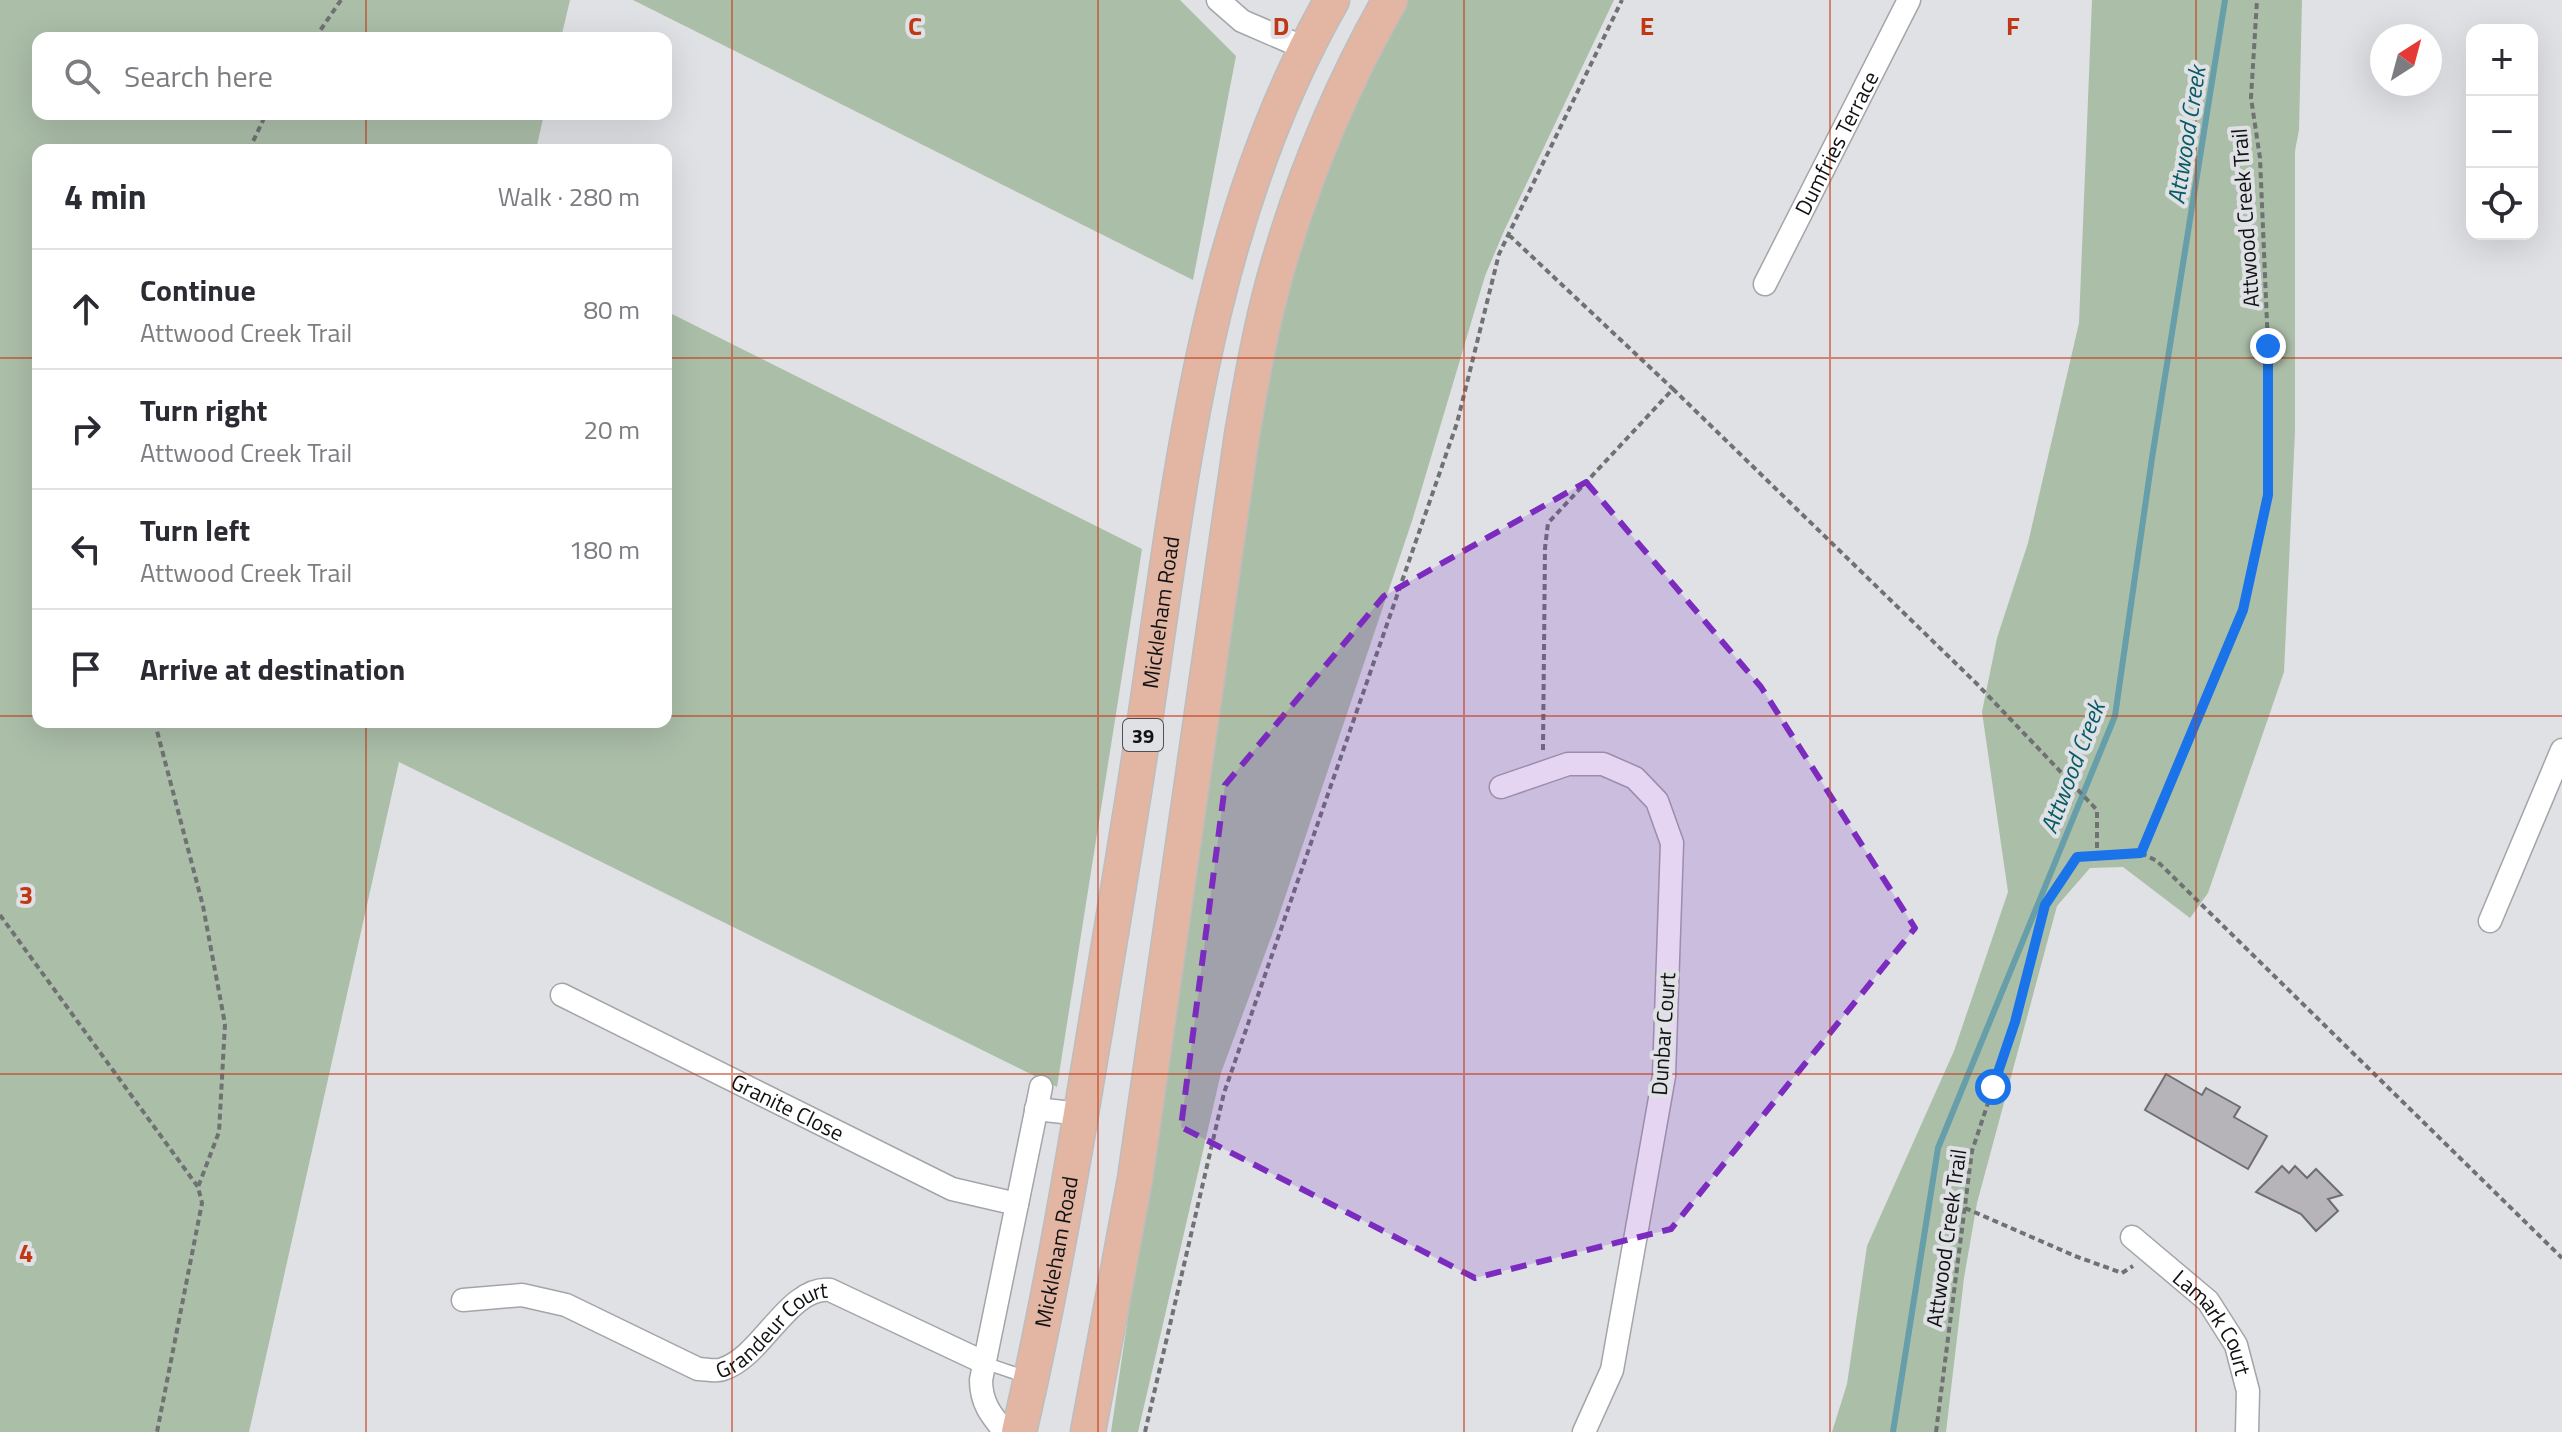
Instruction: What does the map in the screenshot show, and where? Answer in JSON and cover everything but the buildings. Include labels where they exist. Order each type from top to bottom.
[{"type":"main road","name":"Mickleham Road","points":[[1019,1432],[1081,1114],[1182,474],[1208,331],[1242,204],[1286,91],[1332,0]]},
{"type":"main road","name":"39","points":[[1088,1432],[1135,1179],[1242,435],[1262,328],[1288,234],[1325,130],[1351,72],[1390,0]]},
{"type":"street","points":[[1218,0],[1242,21],[1307,49]]},
{"type":"street","name":"Dumfries Terrace","points":[[1765,284],[1909,0]]},
{"type":"street","points":[[2490,921],[2562,750]]},
{"type":"street","name":"Dunbar Court","points":[[1501,787],[1568,764],[1603,764],[1635,778],[1657,801],[1672,843],[1664,1076],[1612,1370],[1584,1432]]},
{"type":"street","name":"Granite Close","points":[[562,995],[952,1189],[1017,1204]]},
{"type":"street","points":[[1005,1432],[982,1397],[981,1380],[1039,1098],[1081,1114]]},
{"type":"street","name":"Lamark Court","points":[[2132,1237],[2208,1301],[2236,1345],[2248,1391],[2247,1432]]},
{"type":"street","name":"Grandeur Court","points":[[463,1300],[522,1295],[566,1305],[698,1369],[721,1371],[738,1362],[801,1299],[819,1289],[830,1290],[985,1363]]},
{"type":"lane","points":[[985,1363],[1031,1378]]},
{"type":"path","points":[[319,32],[341,0]]},
{"type":"path","points":[[1145,1432],[1224,1093],[1457,423],[1499,254],[1622,0]]},
{"type":"path","name":"Attwood Creek Trail","points":[[1936,1432],[1972,1151],[2015,1022],[2045,905],[2077,857],[2141,853],[2243,610],[2268,495],[2268,346],[2260,158],[2251,98],[2257,0]]},
{"type":"path","points":[[252,144],[263,120]]},
{"type":"path","points":[[1509,235],[1673,389],[1977,684],[2097,810],[2097,856]]},
{"type":"path","points":[[1543,773],[1545,548],[1548,523],[1673,389]]},
{"type":"path","points":[[158,728],[203,906],[225,1024],[219,1132],[198,1187]]},
{"type":"path","points":[[2141,853],[2157,861],[2562,1258]]},
{"type":"path","points":[[0,915],[198,1187],[202,1203],[157,1432]]},
{"type":"path","points":[[1965,1208],[2122,1273],[2152,1253]]},
{"type":"highlighted area","points":[[1586,482],[1761,687],[1915,928],[1671,1229],[1475,1278],[1181,1127],[1225,785],[1384,596]]},
{"type":"green space","points":[[0,0],[570,0],[562,32],[32,32],[32,120],[543,120],[537,144],[32,144],[32,728],[672,728],[672,314],[1142,549],[1057,1087],[399,762],[249,1432],[0,1432]]},
{"type":"green space","points":[[633,0],[1180,0],[1236,56],[1193,280]]},
{"type":"green space","points":[[1407,0],[1614,0],[1485,276],[1412,521],[1276,924],[1221,1073],[1138,1432],[1111,1432],[1270,355],[1295,257],[1359,87]]},
{"type":"green space","points":[[2092,0],[2302,0],[2299,130],[2295,151],[2295,431],[2284,672],[2208,893],[2190,918],[2123,867],[2090,868],[2057,906],[1977,1203],[1964,1278],[1946,1432],[1832,1432],[1847,1384],[1867,1246],[1954,1051],[2008,892],[1982,712],[1997,638],[2028,543],[2079,323]]},
{"type":"waterway","name":"Attwood Creek","points":[[1893,1432],[1938,1148],[2115,716],[2152,458],[2225,0]]},
{"type":"route","points":[[1993,1087],[2015,1022],[2045,905],[2077,857],[2141,853],[2243,610],[2268,495],[2268,346]]}]
